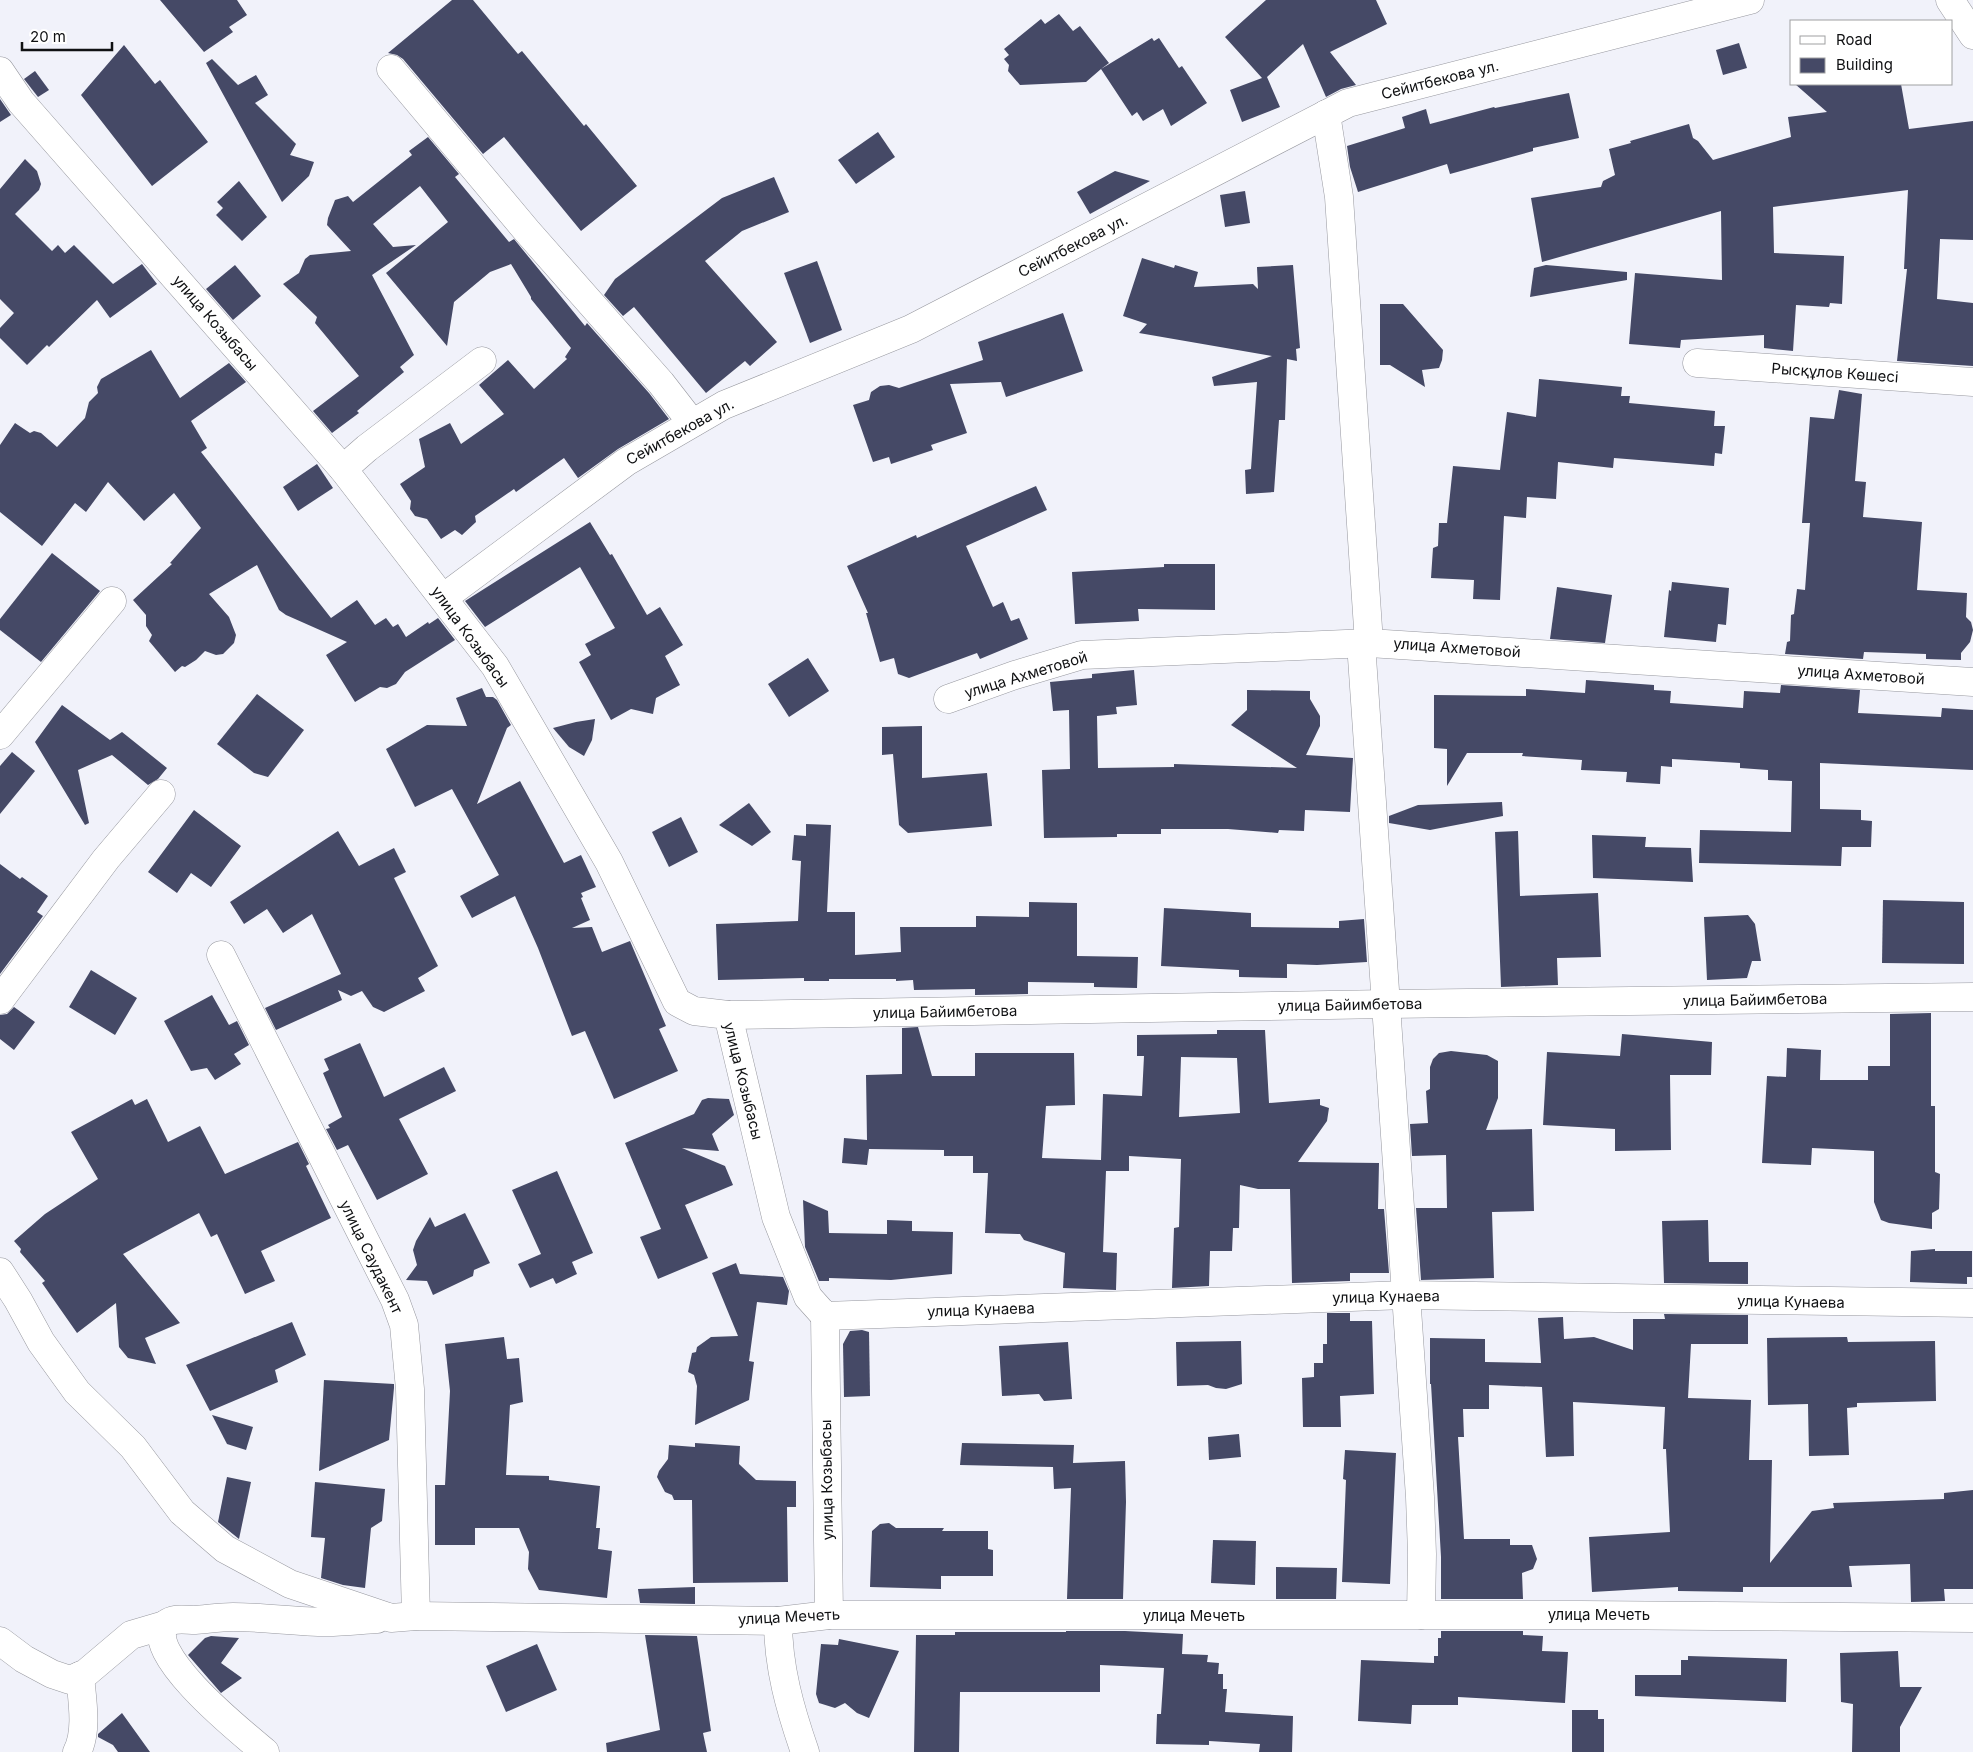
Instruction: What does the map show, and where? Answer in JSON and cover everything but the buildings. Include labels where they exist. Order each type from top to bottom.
[{"type":"street","name":"Сейитбекова ул.","points":[[443,598],[626,462],[724,405],[911,329],[1348,103],[1750,0]]},
{"type":"street","points":[[1950,0],[1973,35]]},
{"type":"street","points":[[391,69],[527,231],[662,383],[692,423]]},
{"type":"street","name":"улица Козыбасы","points":[[0,71],[21,102],[343,470],[495,666],[610,862],[677,1002],[694,1011],[728,1015],[776,1217],[817,1306],[829,1615]]},
{"type":"street","points":[[1326,114],[1339,197],[1365,643],[1420,1497],[1422,1554],[1421,1615]]},
{"type":"street","points":[[343,470],[368,448],[482,361]]},
{"type":"street","name":"Рысқұлов Көшесі","points":[[1697,363],[1973,382]]},
{"type":"street","points":[[0,735],[112,601]]},
{"type":"street","name":"улица Ахметовой","points":[[948,700],[1015,675],[1082,656],[1365,643],[1973,682]]},
{"type":"street","points":[[0,1000],[106,859],[162,794]]},
{"type":"street","name":"улица Саудакент","points":[[221,955],[395,1300],[404,1325],[410,1389],[403,1617]]},
{"type":"street","name":"улица Байимбетова","points":[[728,1015],[1388,1004],[1973,998]]},
{"type":"street","points":[[0,1272],[41,1342],[77,1392],[133,1447],[182,1512],[225,1549],[290,1584],[403,1617]]},
{"type":"street","name":"улица Кунаева","points":[[817,1306],[1406,1295],[1973,1303]]},
{"type":"street","name":"улица Мечеть","points":[[403,1617],[778,1621],[829,1615],[1581,1615],[1973,1618]]},
{"type":"street","points":[[0,1641],[24,1659],[52,1674],[70,1680],[86,1673],[131,1635],[165,1625],[174,1620],[232,1617],[327,1622],[403,1617]]},
{"type":"street","points":[[778,1621],[778,1646],[789,1704],[804,1752]]},
{"type":"street","points":[[165,1625],[163,1645],[170,1659],[211,1706],[265,1752]]},
{"type":"street","points":[[77,1752],[82,1743],[83,1709],[80,1676]]}]
